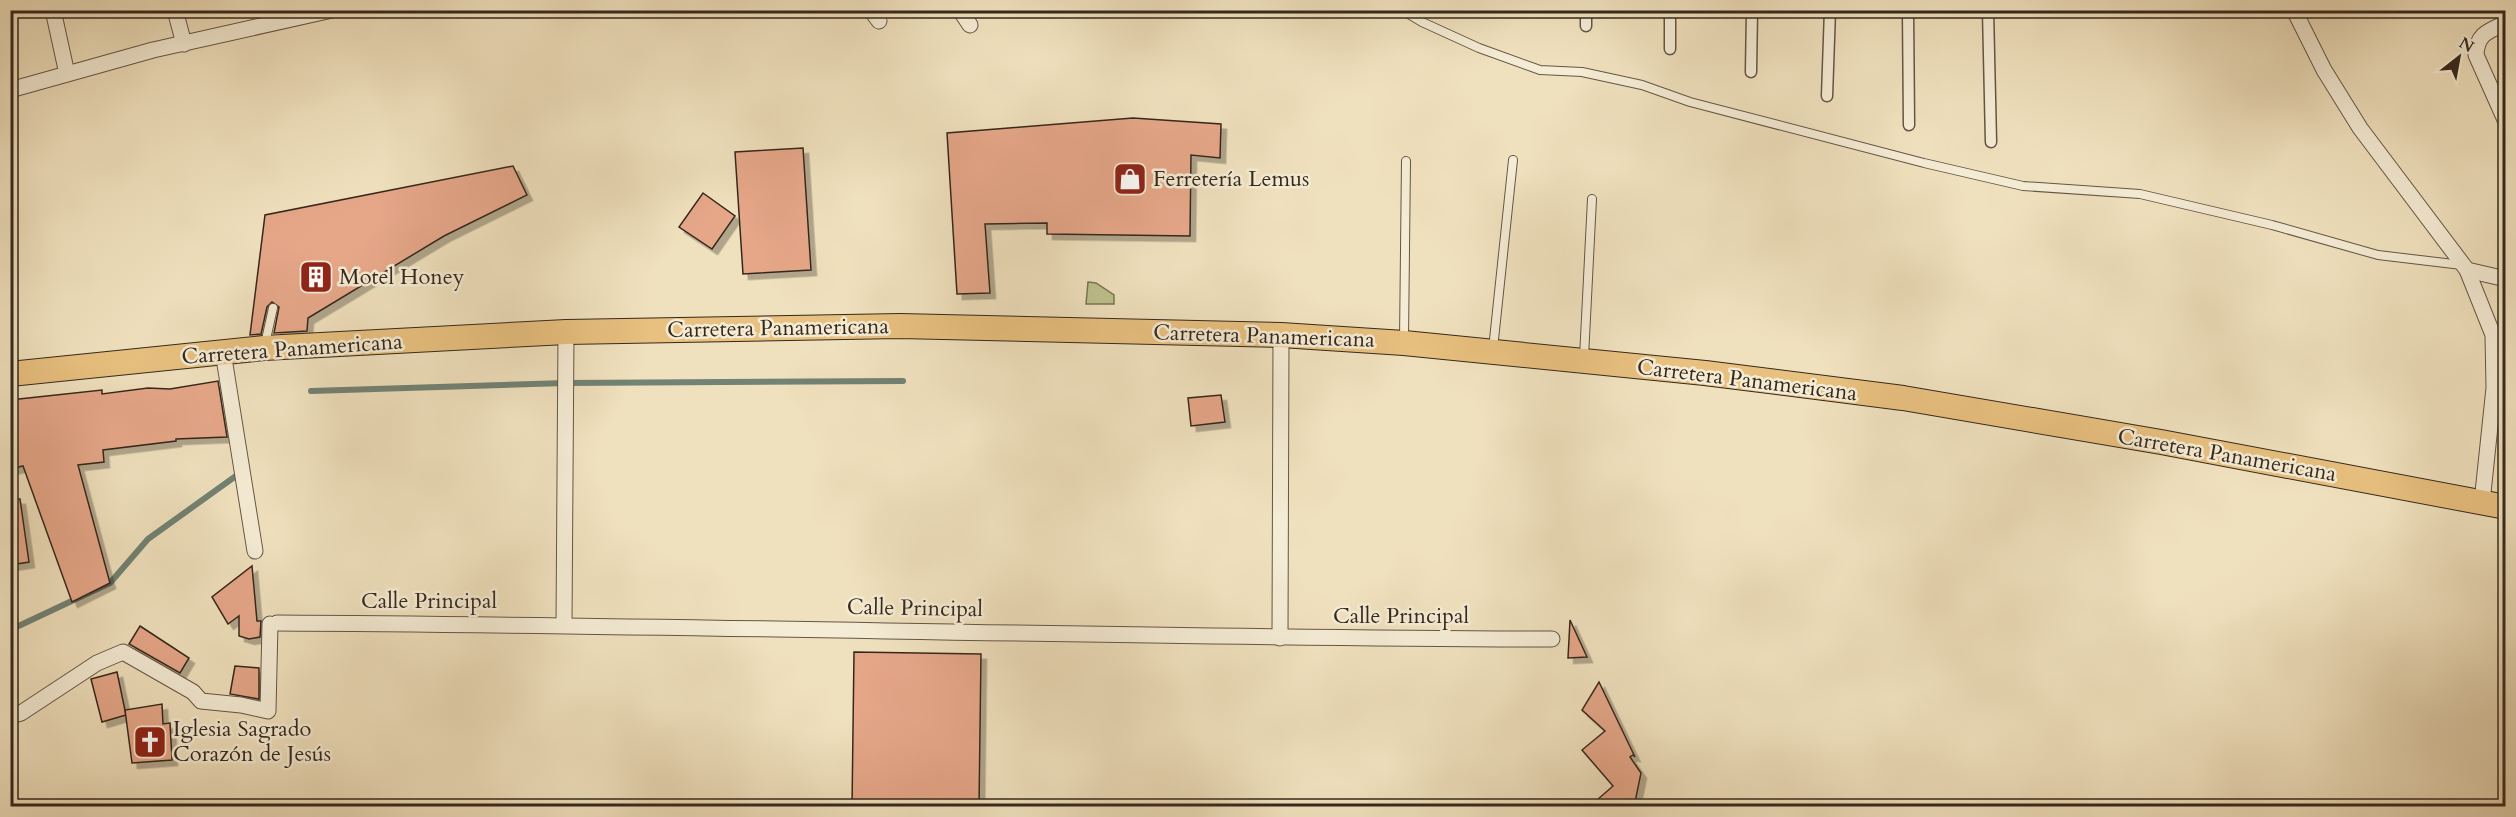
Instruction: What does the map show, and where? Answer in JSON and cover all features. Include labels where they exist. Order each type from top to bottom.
[{"type":"highway","name":"Carretera Panamericana","points":[[10,374],[264,348],[566,332],[900,326],[1281,335],[1404,343],[1706,373],[1903,398],[2161,442],[2494,505]]},
{"type":"street","points":[[52,10],[67,74]]},
{"type":"street","points":[[175,10],[184,44]]},
{"type":"street","points":[[10,90],[153,50],[332,10]]},
{"type":"street","points":[[960,10],[970,26]]},
{"type":"street","points":[[1586,10],[1586,26]]},
{"type":"street","points":[[1670,10],[1670,49]]},
{"type":"street","points":[[1751,72],[1752,10]]},
{"type":"street","points":[[1827,96],[1830,10]]},
{"type":"street","points":[[1908,10],[1909,125]]},
{"type":"street","points":[[1988,10],[1991,142]]},
{"type":"street","points":[[2294,10],[2324,70],[2360,128],[2465,267],[2493,335],[2494,505]]},
{"type":"street","points":[[2505,23],[2486,31],[2476,44],[2476,55],[2505,122]]},
{"type":"street","points":[[2465,267],[2505,279]]},
{"type":"street","points":[[564,624],[566,332]]},
{"type":"street","points":[[1280,638],[1281,335]]},
{"type":"street","points":[[223,352],[255,551]]},
{"type":"street","name":"Calle Principal","points":[[10,716],[21,713],[97,663],[123,652],[193,692],[201,701],[241,705],[268,711],[273,623],[564,624],[1280,638],[1552,639]]},
{"type":"lane","points":[[1402,10],[1422,22],[1479,48],[1540,70],[1582,72],[1642,85],[1690,102],[1924,163],[2023,186],[2140,194],[2272,225],[2378,255],[2465,267]]},
{"type":"lane","points":[[1493,352],[1513,160]]},
{"type":"lane","points":[[1404,343],[1406,161]]},
{"type":"lane","points":[[1584,362],[1592,199]]},
{"type":"lane","points":[[264,348],[273,308]]},
{"type":"green space","points":[[1088,282],[1096,283],[1114,295],[1114,304],[1086,304]]},
{"type":"building","points":[[1133,118],[1221,124],[1220,158],[1191,155],[1190,236],[1047,234],[1047,223],[985,224],[990,293],[957,294],[947,133]]},
{"type":"building","points":[[803,148],[811,270],[743,274],[735,152]]},
{"type":"building","name":"Motel Honey","points":[[513,166],[527,195],[444,236],[308,318],[307,331],[274,333],[279,307],[272,302],[267,307],[261,334],[250,335],[265,215]]},
{"type":"building","points":[[703,193],[735,216],[712,249],[679,227]]},
{"type":"building","points":[[218,381],[227,437],[176,439],[176,441],[103,450],[104,462],[78,465],[110,583],[72,602],[23,466],[10,469],[10,400],[102,390],[102,394],[148,388],[170,389]]},
{"type":"building","points":[[1221,395],[1225,422],[1191,426],[1188,398]]},
{"type":"building","points":[[10,499],[20,499],[29,562],[10,565]]},
{"type":"building","points":[[252,566],[257,621],[261,621],[260,637],[249,639],[239,636],[239,616],[228,624],[212,597]]},
{"type":"building","points":[[1570,620],[1587,657],[1568,658]]},
{"type":"building","points":[[140,626],[189,658],[180,673],[129,644]]},
{"type":"building","points":[[854,652],[981,654],[979,807],[852,807]]},
{"type":"building","points":[[235,666],[259,668],[259,699],[230,694]]},
{"type":"building","points":[[117,672],[126,715],[102,722],[91,679]]},
{"type":"building","points":[[1599,682],[1635,757],[1633,755],[1630,757],[1641,773],[1634,807],[1589,807],[1613,786],[1582,750],[1605,731],[1582,710]]},
{"type":"building","name":"Iglesia Sagrado Corazón de Jesús","points":[[162,704],[163,724],[170,723],[172,760],[132,763],[125,710]]},
{"type":"waterway","points":[[311,391],[566,383],[903,381]]},
{"type":"waterway","points":[[10,630],[110,583],[148,539],[240,473]]},
{"type":"place","name":"Ferretería Lemus","points":[[1130,179]]},
{"type":"place","name":"Motel Honey","points":[[316,277]]},
{"type":"place","name":"Iglesia Sagrado Corazón de Jesús","points":[[150,742]]}]
